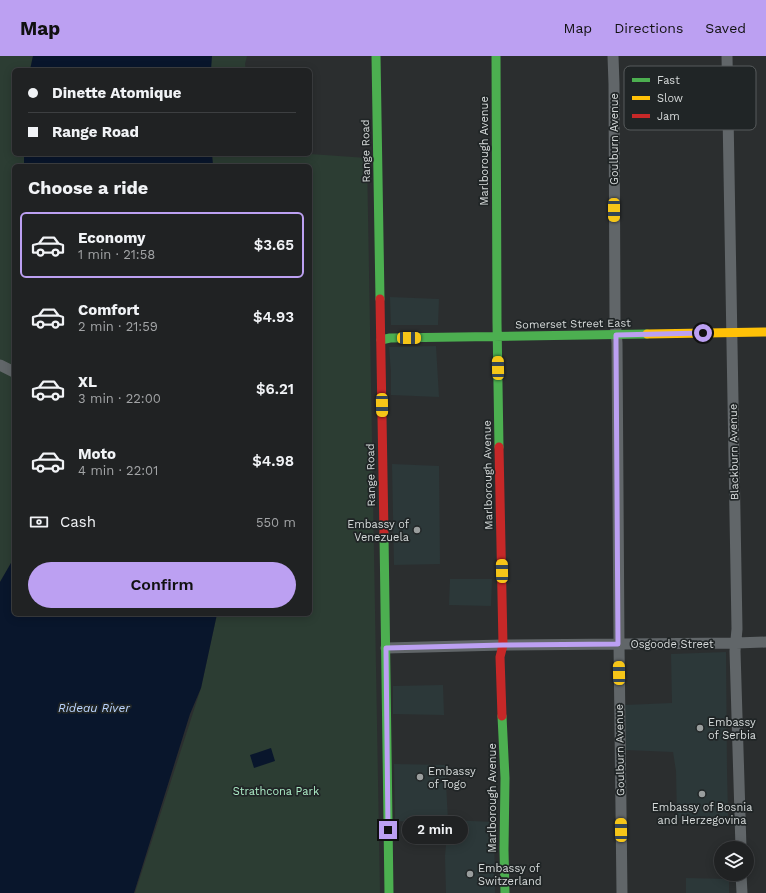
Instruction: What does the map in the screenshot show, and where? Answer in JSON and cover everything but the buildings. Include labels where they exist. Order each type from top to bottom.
[{"type":"street","name":"Range Road","points":[[376,56],[386,648],[388,893]]},
{"type":"street","name":"Marlborough Avenue","points":[[496,56],[497,337],[503,645],[500,657],[505,778],[505,893]]},
{"type":"street","name":"Goulburn Avenue","points":[[613,56],[618,644],[622,893]]},
{"type":"street","name":"Blackburn Avenue","points":[[726,56],[726,66]]},
{"type":"street","name":"Blackburn Avenue","points":[[728,130],[740,841]]},
{"type":"street","name":"Somerset Street East","points":[[381,340],[390,338],[766,332]]},
{"type":"street","points":[[0,365],[12,371]]},
{"type":"street","name":"Osgoode Street","points":[[386,648],[766,642]]},
{"type":"street","points":[[741,881],[742,893]]},
{"type":"shaded area","points":[[390,297],[439,299],[438,325],[391,325]]},
{"type":"shaded area","points":[[436,346],[439,397],[391,395],[389,347]]},
{"type":"shaded area","points":[[392,464],[439,466],[440,564],[394,565]]},
{"type":"shaded area","points":[[450,579],[492,579],[491,606],[449,605]]},
{"type":"shaded area","points":[[726,652],[728,816],[677,818],[676,771],[673,752],[626,750],[625,705],[672,703],[671,654]]},
{"type":"shaded area","points":[[443,685],[444,715],[393,714],[393,686]]},
{"type":"shaded area","points":[[394,764],[445,765],[448,820],[494,822],[495,893],[446,893],[445,856],[448,823],[395,821]]},
{"type":"shaded area","points":[[686,878],[714,879],[714,881],[729,881],[729,893],[686,893]]},
{"type":"green space","points":[[0,56],[33,56],[30,68],[12,68],[12,156],[24,156],[24,164],[12,164],[12,563],[0,582]]},
{"type":"green space","points":[[206,56],[247,56],[246,68],[207,68]]},
{"type":"green space","name":"Strathcona Park","points":[[312,154],[367,158],[380,893],[135,893],[201,688],[217,616],[312,616],[312,164],[213,164],[212,156],[312,156]]},
{"type":"water","points":[[33,56],[212,56],[211,68],[30,68]]},
{"type":"water","points":[[24,156],[212,156],[213,164],[24,164]]},
{"type":"water","name":"Rideau River","points":[[11,563],[12,616],[217,616],[201,688],[190,714],[134,893],[0,893],[0,582]]},
{"type":"water","points":[[271,748],[275,761],[254,768],[250,755]]},
{"type":"traffic: fast","points":[[376,56],[380,299]]},
{"type":"traffic: fast","points":[[496,56],[499,447]]},
{"type":"traffic: fast","points":[[381,340],[390,338],[647,334]]},
{"type":"traffic: fast","points":[[384,534],[389,893]]},
{"type":"traffic: fast","points":[[502,716],[505,778],[505,893]]},
{"type":"traffic: slow","points":[[647,334],[766,332]]},
{"type":"traffic: jam","points":[[380,299],[384,534]]},
{"type":"traffic: jam","points":[[499,447],[503,645],[500,657],[502,716]]},
{"type":"place","name":"Embassy of Venezuela","points":[[417,530]]},
{"type":"place","name":"Embassy of Serbia","points":[[700,728]]},
{"type":"place","name":"Embassy of Togo","points":[[420,777]]},
{"type":"place","name":"Embassy of Bosnia and Herzegovina","points":[[702,794]]},
{"type":"place","name":"Embassy of Switzerland","points":[[470,874]]},
{"type":"route","points":[[388,830],[386,648],[618,644],[616,335],[703,333]]}]
